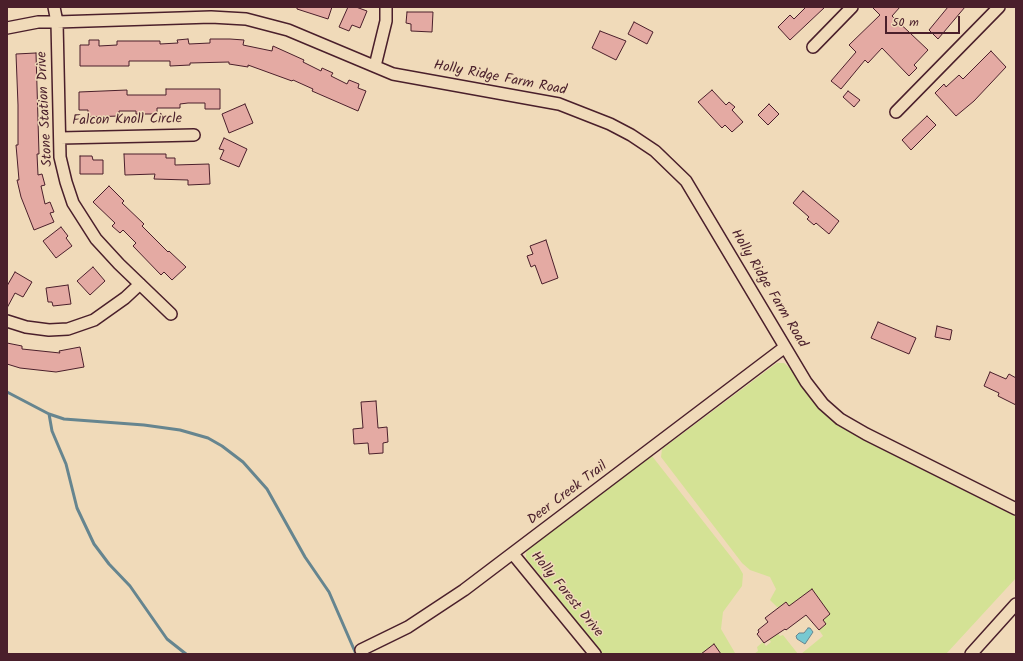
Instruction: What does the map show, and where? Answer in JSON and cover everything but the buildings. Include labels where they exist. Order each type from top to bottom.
[{"type":"street","name":"Stone Station Drive","points":[[54,7],[57,22],[60,157],[66,182],[74,203],[96,239],[171,314]]},
{"type":"street","points":[[375,66],[386,21],[386,7]]},
{"type":"street","points":[[814,47],[852,7]]},
{"type":"street","points":[[896,112],[999,7]]},
{"type":"street","name":"Holly Ridge Farm Road","points":[[7,28],[38,22],[211,17],[246,19],[288,30],[393,74],[559,104],[610,124],[637,139],[669,164],[686,181],[806,382],[823,404],[840,419],[866,434],[1016,509]]},
{"type":"street","name":"Falcon Knoll Circle","points":[[60,138],[194,135]]},
{"type":"street","points":[[7,320],[26,327],[49,330],[68,328],[94,320],[125,298],[140,284]]},
{"type":"street","name":"Deer Creek Trail","points":[[361,650],[408,627],[464,590],[785,347]]},
{"type":"street","name":"Holly Forest Drive","points":[[513,554],[595,654]]},
{"type":"street","points":[[971,654],[1016,604]]},
{"type":"green space","points":[[777,363],[784,363],[791,369],[809,396],[829,416],[852,432],[1016,513],[1016,578],[946,654],[801,654],[823,636],[819,630],[826,624],[823,620],[830,614],[819,603],[821,601],[812,589],[796,601],[791,608],[786,602],[778,608],[770,600],[776,589],[770,577],[750,570],[742,563],[661,457],[662,449]]},
{"type":"green space","points":[[652,456],[743,574],[742,586],[723,612],[721,629],[735,653],[733,654],[603,654],[526,558],[526,553],[532,545]]},
{"type":"green space","points":[[777,632],[780,636],[783,635],[798,654],[754,654],[758,651],[757,647],[763,642],[766,646],[771,642],[769,639]]},
{"type":"water","points":[[808,628],[810,628],[813,632],[805,644],[797,639],[796,636],[799,633],[804,633]]},
{"type":"waterway","points":[[7,392],[49,414],[64,419],[144,425],[180,430],[208,438],[222,446],[243,462],[267,489],[305,557],[329,592],[356,654]]},
{"type":"waterway","points":[[49,414],[52,431],[66,464],[77,508],[94,544],[109,564],[130,586],[167,639],[186,654]]}]
